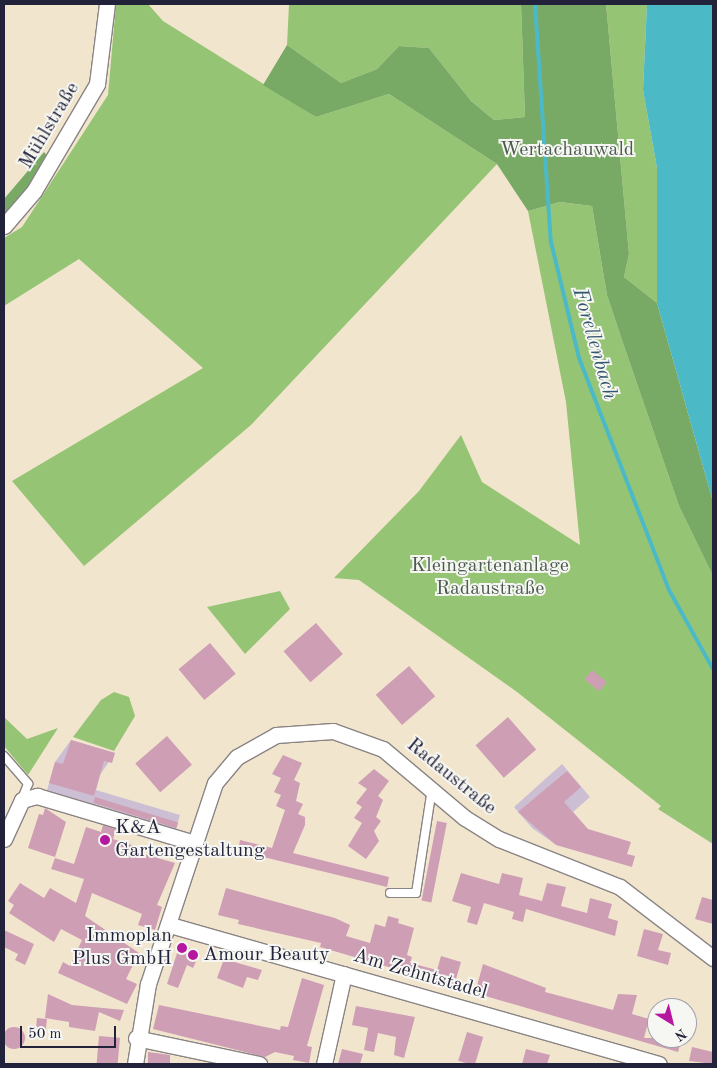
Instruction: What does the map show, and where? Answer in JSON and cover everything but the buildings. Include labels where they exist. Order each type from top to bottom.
[{"type":"street","name":"Mühlstraße","points":[[4,226],[34,191],[97,84],[107,4]]},
{"type":"street","name":"Radaustraße","points":[[136,1064],[136,1038],[148,984],[170,925],[215,783],[226,768],[256,744],[293,730],[358,737],[383,748],[433,787],[465,818],[499,839],[620,887],[713,958]]},
{"type":"street","points":[[4,839],[22,800],[37,796],[195,843]]},
{"type":"street","name":"Am Zehntstadel","points":[[170,925],[659,1064]]},
{"type":"street","points":[[324,1064],[344,974]]},
{"type":"street","points":[[136,1038],[259,1064]]},
{"type":"lane","points":[[4,756],[28,784],[22,800]]},
{"type":"lane","points":[[390,893],[416,893],[433,787]]},
{"type":"shaded area","points":[[71,740],[115,753],[100,775],[96,790],[180,815],[175,832],[46,794],[55,762]]},
{"type":"shaded area","points":[[562,764],[590,797],[573,812],[580,820],[555,844],[532,828],[514,807]]},
{"type":"green space","points":[[116,4],[148,4],[163,21],[316,117],[389,94],[497,164],[251,425],[84,566],[12,481],[203,368],[79,259],[4,306],[4,238],[22,227],[108,95]]},
{"type":"green space","points":[[289,4],[521,4],[525,117],[494,120],[471,101],[429,48],[399,46],[377,69],[341,83],[287,45]]},
{"type":"green space","name":"Wertachauwald","points":[[521,4],[606,4],[629,254],[624,277],[657,303],[713,502],[713,576],[679,506],[607,295],[592,206],[560,202],[528,211],[497,164],[389,94],[316,117],[263,85],[287,45],[341,83],[377,69],[399,46],[429,48],[471,101],[494,120],[525,117]]},
{"type":"green space","points":[[606,4],[647,4],[643,90],[657,168],[657,303],[624,277],[629,254]]},
{"type":"green space","points":[[44,152],[49,158],[15,210],[4,216],[4,199]]},
{"type":"green space","name":"Kleingartenanlage Radaustraße","points":[[560,202],[592,206],[607,295],[679,506],[713,576],[713,844],[658,809],[661,806],[517,692],[359,580],[334,578],[419,491],[461,435],[482,482],[580,545],[566,402],[528,211]]},
{"type":"green space","points":[[280,591],[290,609],[245,654],[207,607]]},
{"type":"green space","points":[[114,692],[129,697],[135,716],[114,751],[73,737],[101,700]]},
{"type":"green space","points":[[4,717],[27,739],[58,728],[28,775],[4,746]]},
{"type":"water","points":[[647,4],[713,4],[713,502],[657,303],[657,168],[643,90]]},
{"type":"waterway","name":"Forellenbach","points":[[535,4],[551,242],[579,358],[669,590],[713,669]]},
{"type":"place","name":"K&A Gartengestaltung","points":[[105,840]]},
{"type":"place","name":"Immoplan Plus GmbH","points":[[182,948]]},
{"type":"place","name":"Amour Beauty","points":[[193,955]]}]
